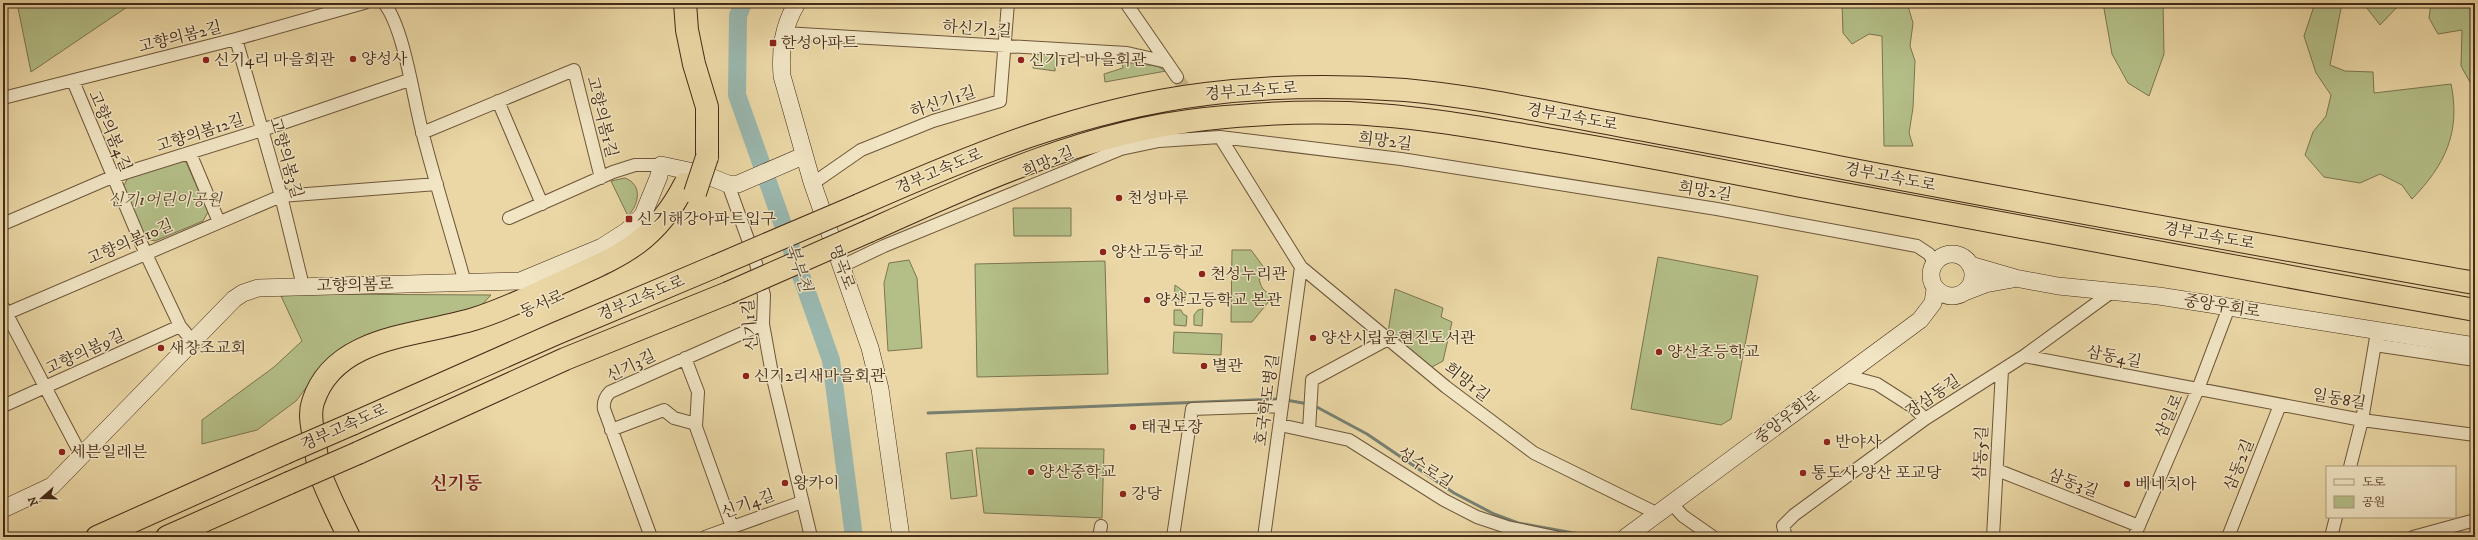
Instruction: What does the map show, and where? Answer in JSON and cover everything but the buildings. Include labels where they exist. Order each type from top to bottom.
[{"type":"highway","name":"동서로","points":[[675,3],[680,53],[695,106],[701,156]]},
{"type":"highway","name":"동서로","points":[[360,537],[332,474],[322,426],[325,396],[342,377],[359,364],[380,354],[434,344],[490,327],[626,266],[640,258],[670,231],[690,189],[701,156],[707,107],[694,64],[687,30],[685,3]]},
{"type":"highway","name":"경부고속도로","points":[[97,537],[555,334],[999,145],[1072,121],[1112,110],[1165,100],[1242,91],[1301,87],[1406,90],[1540,111],[2002,199],[2475,283]]},
{"type":"highway","name":"경부고속도로","points":[[166,537],[358,453],[565,359],[728,293],[986,178],[1066,149],[1113,136],[1201,120],[1318,112],[1377,115],[1456,124],[1593,147],[2113,246],[2475,310]]},
{"type":"highway","name":"동서로","points":[[349,537],[320,473],[311,421],[312,403],[321,383],[334,368],[351,354],[371,344],[432,331],[501,310],[621,255],[656,228],[690,189]]},
{"type":"main road","name":"명곡로","points":[[797,3],[784,33],[781,60],[782,76],[812,184],[870,348],[880,389],[900,537]]},
{"type":"main road","points":[[661,165],[703,174],[733,184],[803,156]]},
{"type":"main road","name":"고향의봄로","points":[[3,509],[48,489],[234,299],[243,293],[258,288],[303,286],[520,281],[602,247],[627,232],[643,214],[659,176],[661,165]]},
{"type":"main road","points":[[1946,254],[1953,254],[1960,255],[1970,265],[1973,278],[1961,294],[1948,296],[1935,289],[1930,276],[1934,262],[1946,254]]},
{"type":"main road","name":"중앙우회로","points":[[1970,265],[2015,278],[2058,286],[2113,291],[2229,307],[2376,338],[2475,346]]},
{"type":"main road","points":[[1920,320],[1961,294],[1985,284],[2015,278]]},
{"type":"main road","name":"중앙우회로","points":[[1626,537],[1920,320],[1933,303],[1935,289]]},
{"type":"street","name":"고향의봄2길","points":[[3,98],[236,39],[364,3]]},
{"type":"street","points":[[384,3],[392,12],[403,49],[422,133],[465,283]]},
{"type":"street","name":"하신기1길","points":[[812,184],[861,150],[933,121],[1000,101],[1008,3]]},
{"type":"street","points":[[1126,3],[1177,77]]},
{"type":"street","name":"하신기2길","points":[[784,33],[1127,53],[1167,62]]},
{"type":"street","name":"고향의봄3길","points":[[236,39],[281,196],[303,286]]},
{"type":"street","name":"고향의봄1길","points":[[422,133],[574,70],[601,178],[635,165],[661,165]]},
{"type":"street","name":"고향의봄12길","points":[[3,224],[112,177],[262,130],[409,80]]},
{"type":"street","name":"고향의봄4길","points":[[73,81],[112,177],[145,252],[180,326],[193,342]]},
{"type":"street","points":[[498,101],[542,204]]},
{"type":"street","name":"희망2길","points":[[842,266],[884,246],[1122,149],[1159,141],[1220,138],[1401,159],[1725,210],[1917,246],[1929,254],[1934,262]]},
{"type":"street","name":"희망1길","points":[[1220,138],[1301,267],[1388,339],[1541,458],[1665,509]]},
{"type":"street","points":[[190,153],[219,222]]},
{"type":"street","points":[[509,218],[601,178]]},
{"type":"street","name":"고향의봄10길","points":[[4,312],[281,196],[437,184]]},
{"type":"street","name":"신기1길","points":[[733,184],[764,295],[763,324],[772,374],[810,537]]},
{"type":"street","name":"호국학도병길","points":[[1264,537],[1301,267]]},
{"type":"street","name":"장삼동길","points":[[1786,537],[1783,526],[1794,515],[1926,419],[2024,356],[2113,291]]},
{"type":"street","name":"삼일로","points":[[2134,537],[2198,389],[2229,307]]},
{"type":"street","points":[[4,312],[81,455]]},
{"type":"street","name":"신기3길","points":[[651,537],[611,430],[603,403],[610,392],[763,324]]},
{"type":"street","name":"고향의봄9길","points":[[3,406],[180,326]]},
{"type":"street","points":[[2350,466],[2362,420],[2376,338],[2475,360]]},
{"type":"street","points":[[1309,430],[1312,380],[1388,339]]},
{"type":"street","name":"삼동4길","points":[[2024,356],[2198,389]]},
{"type":"street","points":[[685,358],[698,392],[696,424],[732,527]]},
{"type":"street","name":"삼동5길","points":[[1994,537],[2002,370]]},
{"type":"street","points":[[1844,375],[1877,384],[1913,407],[1926,419]]},
{"type":"street","name":"일동8길","points":[[2198,389],[2362,420],[2475,435]]},
{"type":"street","name":"삼동2길","points":[[2228,537],[2280,405]]},
{"type":"street","points":[[1173,537],[1192,409],[1282,406]]},
{"type":"street","points":[[611,430],[664,410],[674,418],[696,424]]},
{"type":"street","name":"성수로길","points":[[1280,424],[1349,440],[1444,500],[1477,517],[1507,527],[1555,537]]},
{"type":"street","name":"삼동3길","points":[[1997,470],[2139,526]]},
{"type":"street","name":"신기4길","points":[[705,537],[802,502]]},
{"type":"street","points":[[1665,509],[1682,516],[1713,537]]},
{"type":"street","points":[[2331,537],[2336,518]]},
{"type":"street","points":[[2421,536],[2475,520]]},
{"type":"green space","points":[[17,3],[133,3],[31,72]]},
{"type":"green space","points":[[1842,3],[1910,3],[1908,6],[1913,23],[1910,46],[1915,61],[1913,108],[1909,133],[1913,146],[1884,146],[1882,36],[1869,34],[1852,44],[1843,33]]},
{"type":"green space","points":[[2103,3],[2163,3],[2164,54],[2149,96],[2128,83],[2112,54]]},
{"type":"green space","points":[[2315,3],[2342,3],[2330,65],[2345,71],[2373,72],[2374,93],[2451,84],[2454,101],[2454,117],[2448,147],[2424,186],[2412,199],[2402,185],[2380,174],[2360,183],[2324,177],[2305,155],[2313,132],[2326,116],[2331,95],[2316,73],[2304,36]]},
{"type":"green space","points":[[2363,3],[2401,3],[2380,25]]},
{"type":"green space","points":[[2431,3],[2475,3],[2475,91],[2461,66],[2462,30],[2438,34],[2429,18]]},
{"type":"green space","points":[[1035,52],[1056,54],[1055,71],[1033,68]]},
{"type":"green space","points":[[1122,62],[1157,66],[1166,71],[1105,82],[1104,74],[1123,68]]},
{"type":"green space","name":"신기1어린이공원","points":[[176,160],[186,162],[208,212],[203,221],[155,241],[145,239],[123,187],[129,176]]},
{"type":"green space","points":[[625,178],[635,185],[637,190],[637,201],[628,216],[611,181]]},
{"type":"green space","points":[[1013,208],[1071,208],[1071,236],[1014,236]]},
{"type":"green space","points":[[1232,250],[1251,250],[1265,269],[1259,277],[1260,284],[1265,291],[1274,295],[1252,322],[1231,322]]},
{"type":"green space","points":[[1658,257],[1758,276],[1731,419],[1721,425],[1631,409]]},
{"type":"green space","points":[[909,260],[917,278],[922,348],[888,351],[884,283],[889,263]]},
{"type":"green space","points":[[1105,261],[1108,374],[977,377],[975,264]]},
{"type":"green space","points":[[1175,285],[1186,293],[1185,300],[1174,303]]},
{"type":"green space","points":[[1395,289],[1443,308],[1441,317],[1452,322],[1443,361],[1430,368],[1388,332]]},
{"type":"green space","points":[[298,294],[491,295],[480,307],[319,371],[296,401],[257,430],[202,444],[202,420],[274,367],[302,341],[281,296]]},
{"type":"green space","points":[[1203,309],[1202,326],[1194,325],[1194,315],[1198,310]]},
{"type":"green space","points":[[1174,310],[1181,310],[1183,314],[1187,316],[1186,326],[1174,325]]},
{"type":"green space","points":[[1174,332],[1222,334],[1221,355],[1173,353]]},
{"type":"green space","points":[[976,448],[1104,449],[1102,518],[984,513]]},
{"type":"green space","points":[[972,450],[977,496],[951,499],[946,453]]},
{"type":"waterway","name":"북부천","points":[[743,3],[738,16],[737,95],[831,360],[854,537]]},
{"type":"waterway","points":[[928,413],[1280,399]]},
{"type":"waterway","points":[[1286,400],[1308,404]]},
{"type":"waterway","points":[[1313,405],[1367,434],[1454,493],[1494,514],[1518,523],[1590,536]]},
{"type":"tunnel","points":[[1177,77],[1220,137]]},
{"type":"place","name":"한성아파트","points":[[773,43]]},
{"type":"place","name":"양성사","points":[[353,59]]},
{"type":"place","name":"신기4리 마을회관","points":[[206,60]]},
{"type":"place","name":"신기1리 마을회관","points":[[1021,60]]},
{"type":"place","name":"천성마루","points":[[1119,198]]},
{"type":"place","name":"신기해강아파트입구","points":[[629,219]]},
{"type":"place","name":"양산고등학교","points":[[1103,252]]},
{"type":"place","name":"천성누리관","points":[[1202,274]]},
{"type":"place","name":"양산고등학교 본관","points":[[1147,300]]},
{"type":"place","name":"양산시립윤현진도서관","points":[[1313,338]]},
{"type":"place","name":"새창조교회","points":[[161,348]]},
{"type":"place","name":"양산초등학교","points":[[1659,352]]},
{"type":"place","name":"별관","points":[[1204,366]]},
{"type":"place","name":"신기2리새마을회관","points":[[746,376]]},
{"type":"place","name":"태권도장","points":[[1133,427]]},
{"type":"place","name":"반야사","points":[[1827,442]]},
{"type":"place","name":"세븐일레븐","points":[[62,452]]},
{"type":"place","name":"양산중학교","points":[[1031,472]]},
{"type":"place","name":"통도사 양산 포교당","points":[[1803,473]]},
{"type":"place","name":"왕카이","points":[[785,483]]},
{"type":"place","name":"베네치아","points":[[2127,484]]},
{"type":"place","name":"강당","points":[[1123,494]]},
{"type":"district","name":"신기동","points":[[456,484]]}]
